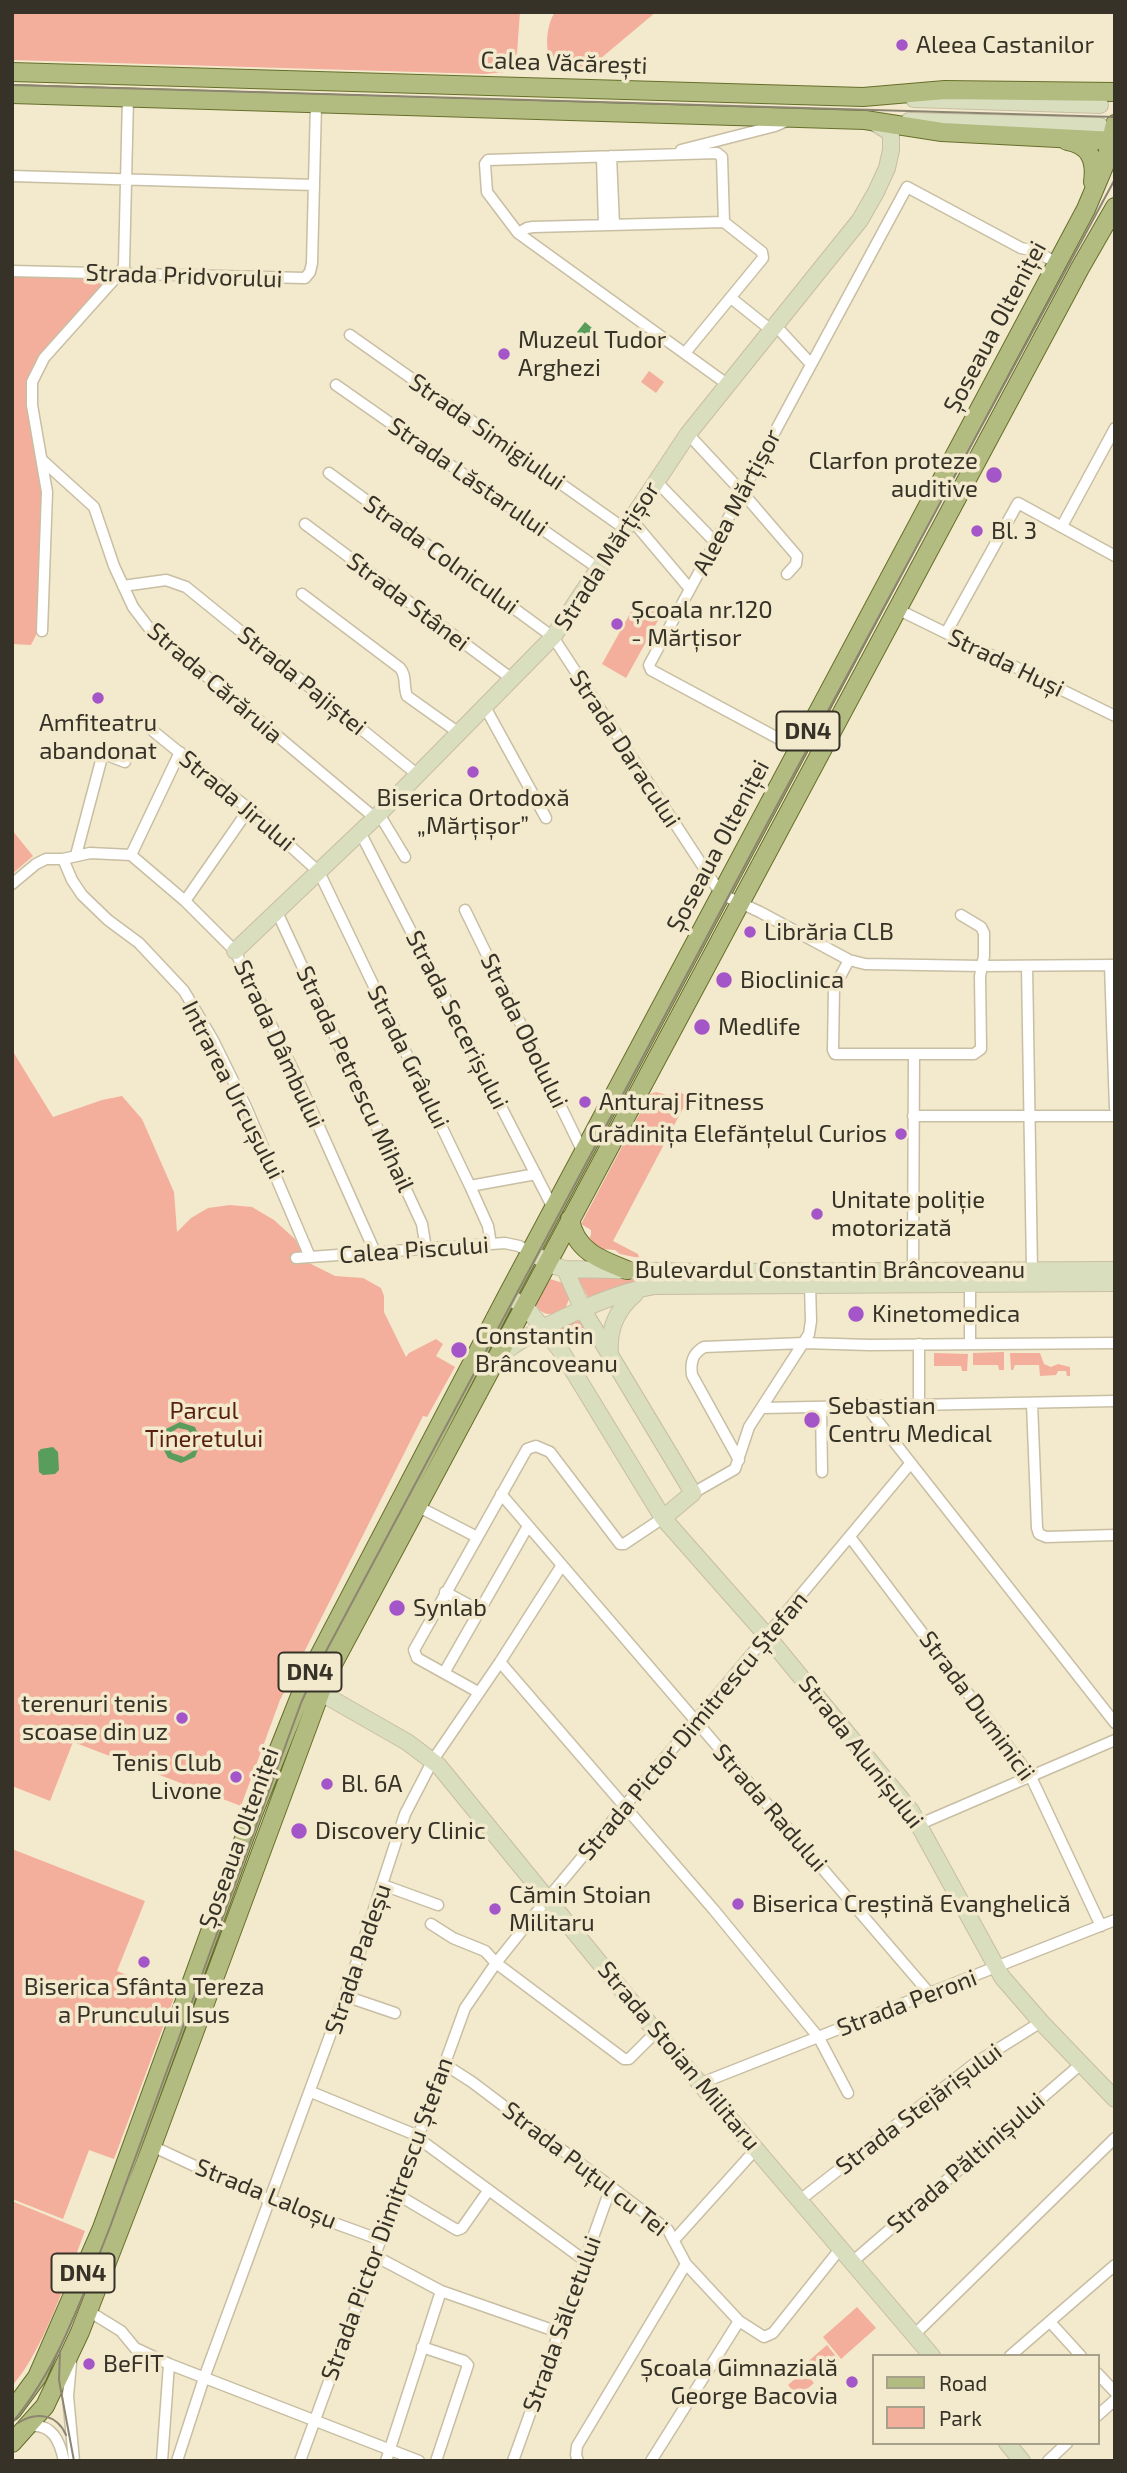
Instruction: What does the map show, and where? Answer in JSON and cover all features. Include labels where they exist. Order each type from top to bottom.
[{"type":"main road","name":"Calea Văcărești","points":[[12,72],[863,97],[945,90],[1115,92]]},
{"type":"main road","points":[[1076,92],[1115,79]]},
{"type":"main road","points":[[532,111],[533,87]]},
{"type":"main road","name":"Calea Văcărești","points":[[12,94],[865,120],[942,132],[1025,136],[1110,133]]},
{"type":"main road","name":"Șoseaua Olteniței","points":[[12,2412],[37,2377],[102,2228],[253,1814],[312,1687],[553,1208],[1086,209],[1098,182],[1110,133]]},
{"type":"main road","points":[[1025,136],[1076,143],[1090,152],[1094,176],[1086,209]]},
{"type":"main road","name":"Șoseaua Olteniței","points":[[12,2444],[40,2415],[50,2398],[87,2314],[152,2146],[312,1687],[417,1506],[525,1306],[556,1266],[570,1219],[1115,207]]},
{"type":"main road","points":[[570,1219],[573,1233],[587,1251],[627,1270]]},
{"type":"street","points":[[42,631],[47,492],[32,405],[34,375],[44,358],[120,273],[125,258],[128,97]]},
{"type":"street","points":[[863,97],[1100,105]]},
{"type":"street","name":"Strada Pridvorului","points":[[12,271],[305,278],[312,263],[316,104]]},
{"type":"street","name":"Calea Văcărești","points":[[662,155],[775,126],[793,118]]},
{"type":"street","points":[[865,120],[1110,133]]},
{"type":"street","points":[[865,120],[889,130],[892,143]]},
{"type":"street","points":[[892,143],[902,130],[912,127]]},
{"type":"street","name":"Strada Mărțișor","points":[[235,951],[377,816],[553,637],[688,434],[860,220],[882,179],[892,143]]},
{"type":"street","name":"Calea Văcărești","points":[[518,233],[487,192],[486,161],[720,154],[724,222]]},
{"type":"street","points":[[606,156],[609,225]]},
{"type":"street","points":[[12,176],[314,185]]},
{"type":"street","name":"Aleea Mărțișor","points":[[798,749],[649,668],[715,542],[907,187],[1021,248],[1029,249],[1057,263]]},
{"type":"street","points":[[685,353],[764,255],[724,222],[527,228],[518,233],[727,384]]},
{"type":"street","points":[[731,298],[773,328],[811,364]]},
{"type":"street","name":"Strada Simigiului","points":[[350,335],[628,524],[690,589]]},
{"type":"street","name":"Strada Lăstarului","points":[[336,385],[599,569]]},
{"type":"street","points":[[1062,526],[1115,428]]},
{"type":"street","points":[[688,434],[797,556],[796,564],[787,574]]},
{"type":"street","name":"Strada Cărăruia","points":[[40,458],[94,507],[106,547],[123,586],[149,628],[377,816],[405,858]]},
{"type":"street","name":"Strada Colnicului","points":[[329,472],[553,637]]},
{"type":"street","points":[[656,481],[715,542]]},
{"type":"street","points":[[946,633],[1015,504],[1020,503],[1115,556]]},
{"type":"street","name":"Strada Stânei","points":[[305,524],[512,679]]},
{"type":"street","name":"Strada Pajiștei","points":[[123,586],[166,580],[186,587],[418,775]]},
{"type":"street","points":[[302,594],[400,668],[404,673],[404,690],[407,696],[459,733]]},
{"type":"street","name":"Strada Huși","points":[[897,609],[1115,716]]},
{"type":"street","name":"Strada Daracului","points":[[553,637],[721,894]]},
{"type":"street","points":[[485,707],[546,818]]},
{"type":"street","name":"Strada Jirului","points":[[153,731],[249,809],[319,872]]},
{"type":"street","points":[[12,884],[46,859],[63,859],[90,853],[131,855],[180,752]]},
{"type":"street","points":[[76,855],[102,757],[107,755],[125,762]]},
{"type":"street","points":[[185,901],[249,809]]},
{"type":"street","name":"Strada Secerișului","points":[[360,832],[553,1208]]},
{"type":"street","name":"Strada Dâmbului","points":[[131,855],[185,901],[235,951],[299,1082],[374,1252]]},
{"type":"street","name":"Intrarea Urcușului","points":[[63,859],[82,895],[108,920],[139,943],[184,991],[213,1040],[246,1107],[310,1257]]},
{"type":"street","name":"Strada Grâului","points":[[319,872],[470,1186],[488,1226],[491,1244]]},
{"type":"street","points":[[721,894],[849,960],[879,965],[1112,965],[1115,1108]]},
{"type":"street","name":"Strada Obolului","points":[[465,910],[583,1152]]},
{"type":"street","name":"Strada Petrescu Mihail","points":[[276,912],[407,1190],[422,1224],[426,1249]]},
{"type":"street","points":[[849,960],[834,988],[835,1054],[974,1054],[981,1049],[980,976],[984,930],[961,915]]},
{"type":"street","points":[[1027,966],[1032,1270]]},
{"type":"street","points":[[914,1054],[914,1271]]},
{"type":"street","points":[[914,1116],[1115,1116]]},
{"type":"street","points":[[470,1186],[536,1174]]},
{"type":"street","name":"Calea Piscului","points":[[296,1258],[510,1243],[530,1252]]},
{"type":"street","points":[[530,1252],[556,1266],[693,1493]]},
{"type":"street","name":"Bulevardul Constantin Brâncoveanu","points":[[556,1266],[627,1270],[1115,1270]]},
{"type":"street","name":"Bulevardul Constantin Brâncoveanu","points":[[498,1357],[543,1328],[644,1288],[680,1285],[1115,1283]]},
{"type":"street","name":"Bulevardul Constantin Brâncoveanu","points":[[804,1343],[811,1326],[810,1284]]},
{"type":"street","points":[[970,1284],[971,1344]]},
{"type":"street","points":[[610,1356],[610,1335],[615,1319],[623,1305],[644,1288]]},
{"type":"street","name":"Strada Alunișului","points":[[507,1296],[525,1306],[561,1351],[663,1518],[768,1637],[903,1799],[920,1824],[1009,1987],[1115,2099]]},
{"type":"street","points":[[739,1460],[692,1375],[691,1362],[705,1347],[804,1343],[1115,1343]]},
{"type":"street","points":[[478,1692],[417,1658],[414,1654],[415,1646],[527,1449],[540,1446],[550,1452],[620,1544],[624,1544],[663,1518],[693,1493],[730,1472],[739,1460],[745,1434],[804,1343]]},
{"type":"street","points":[[919,1344],[919,1405]]},
{"type":"street","points":[[762,1408],[1115,1401]]},
{"type":"street","points":[[1032,1403],[1039,1534],[1046,1537],[1115,1535]]},
{"type":"street","points":[[866,1406],[1115,1723]]},
{"type":"street","points":[[821,1407],[822,1472]]},
{"type":"street","name":"Strada Pictor Dimitrescu Ștefan","points":[[300,2461],[465,2008],[496,1963],[548,1898],[911,1464]]},
{"type":"street","name":"Strada Radului","points":[[501,1494],[930,1994]]},
{"type":"street","points":[[417,1506],[477,1538]]},
{"type":"street","points":[[444,1673],[528,1526]]},
{"type":"street","name":"Strada Duminicii","points":[[850,1536],[1031,1777],[1101,1926]]},
{"type":"street","name":"Strada Padeșu","points":[[177,2461],[204,2378],[345,1996],[405,1814],[433,1760],[562,1565]]},
{"type":"street","points":[[445,1592],[480,1611]]},
{"type":"street","points":[[500,1662],[714,1910],[818,2038],[848,2093]]},
{"type":"street","name":"Strada Stoian Militaru","points":[[312,1687],[433,1760],[699,2084],[930,2354]]},
{"type":"street","points":[[920,1824],[1115,1740]]},
{"type":"street","points":[[383,1885],[438,1905]]},
{"type":"street","name":"Strada Peroni","points":[[699,2084],[1115,1920]]},
{"type":"street","points":[[431,1924],[447,1935],[485,1951],[496,1963],[624,2059],[629,2059],[656,2032]]},
{"type":"street","points":[[345,1996],[395,2013]]},
{"type":"street","name":"Strada Stejărișului","points":[[800,2200],[974,2064],[1041,2022]]},
{"type":"street","name":"Strada Puțul cu Tei","points":[[444,2064],[472,2082],[668,2230],[686,2264],[739,2321]]},
{"type":"street","name":"Strada Păltinișului","points":[[851,2263],[1081,2064]]},
{"type":"street","points":[[311,2092],[406,2131],[584,2260]]},
{"type":"street","points":[[914,2334],[1115,2138]]},
{"type":"street","name":"Strada Laloșu","points":[[152,2146],[271,2200],[381,2240]]},
{"type":"street","points":[[675,2239],[756,2149]]},
{"type":"street","name":"Strada Sălcetului","points":[[513,2461],[611,2187]]},
{"type":"street","points":[[398,2195],[457,2230],[462,2228],[488,2191]]},
{"type":"street","points":[[651,2461],[739,2321],[764,2337],[770,2336],[840,2249]]},
{"type":"street","points":[[374,2256],[441,2291],[558,2332]]},
{"type":"street","points":[[578,2461],[577,2446],[686,2264]]},
{"type":"street","points":[[1012,2354],[1115,2265]]},
{"type":"street","points":[[388,2455],[441,2291]]},
{"type":"street","points":[[87,2314],[95,2315],[121,2331],[135,2348],[169,2364],[388,2455],[419,2461]]},
{"type":"street","points":[[1051,2323],[1079,2354]]},
{"type":"street","points":[[74,2346],[68,2396],[74,2461]]},
{"type":"street","points":[[422,2347],[464,2361],[468,2365],[436,2461]]},
{"type":"street","points":[[162,2461],[169,2364]]},
{"type":"street","points":[[1099,2375],[1115,2392]]},
{"type":"street","points":[[1099,2414],[1115,2400]]},
{"type":"street","points":[[29,2426],[44,2427],[53,2433],[60,2444],[64,2461]]},
{"type":"street","points":[[1009,2445],[1022,2461]]},
{"type":"street","points":[[1048,2461],[1065,2445]]},
{"type":"green space","points":[[12,12],[520,12],[517,53],[504,72],[485,74],[12,60]]},
{"type":"green space","points":[[555,12],[656,12],[582,74],[571,74],[555,67],[547,48],[550,24]]},
{"type":"green space","points":[[12,272],[111,274],[32,374],[46,492],[43,621],[31,645],[12,644]]},
{"type":"green space","points":[[649,371],[664,382],[656,393],[641,382]]},
{"type":"green space","points":[[637,601],[661,615],[626,678],[602,664]]},
{"type":"green space","points":[[12,830],[33,856],[12,874]]},
{"type":"green space","name":"Parcul Tineretului","points":[[12,1050],[53,1117],[122,1096],[142,1119],[174,1192],[177,1232],[191,1218],[208,1208],[230,1205],[252,1207],[274,1220],[295,1239],[307,1262],[335,1276],[363,1278],[381,1288],[384,1312],[406,1357],[436,1339],[443,1344],[436,1356],[455,1367],[427,1417],[423,1416],[280,1700],[241,1806],[73,1742],[50,1801],[12,1786]]},
{"type":"green space","points":[[674,1089],[689,1097],[613,1241],[638,1254],[639,1258],[603,1249],[588,1240],[591,1230],[581,1224],[650,1094],[656,1092],[671,1096]]},
{"type":"green space","points":[[577,1277],[639,1277],[639,1283],[589,1299]]},
{"type":"green space","points":[[550,1279],[563,1283],[570,1297],[565,1309],[548,1314],[535,1304]]},
{"type":"green space","points":[[582,1321],[585,1327],[560,1341],[553,1330]]},
{"type":"green space","points":[[1004,1352],[1004,1370],[999,1370],[998,1365],[973,1365],[973,1353]]},
{"type":"green space","points":[[934,1353],[968,1354],[967,1371],[962,1371],[961,1366],[934,1366]]},
{"type":"green space","points":[[1010,1353],[1040,1353],[1044,1364],[1051,1367],[1058,1364],[1070,1367],[1070,1376],[1067,1376],[1066,1371],[1058,1371],[1056,1375],[1040,1376],[1039,1365],[1015,1365],[1011,1370]]},
{"type":"green space","points":[[12,1849],[145,1901],[117,1971],[175,1995],[114,2159],[89,2150],[63,2219],[12,2199]]},
{"type":"green space","points":[[12,2201],[85,2231],[44,2333],[24,2371],[12,2386]]},
{"type":"green space","points":[[857,2307],[876,2328],[841,2359],[823,2337]]},
{"type":"green space","points":[[827,2345],[839,2360],[818,2379],[805,2364]]},
{"type":"green space","points":[[804,2371],[814,2383],[798,2397],[788,2385]]},
{"type":"shaded area","points":[[585,322],[598,333],[590,343],[577,332]]},
{"type":"shaded area","points":[[180,1422],[195,1427],[201,1442],[195,1457],[181,1463],[168,1458],[161,1444],[166,1429]],"holes":[[[178,1428],[188,1430],[196,1440],[193,1451],[184,1457],[172,1453],[167,1444],[169,1434]]]},
{"type":"shaded area","points":[[53,1447],[58,1452],[59,1470],[55,1474],[43,1475],[39,1472],[38,1452]]},
{"type":"tram line","points":[[12,85],[1115,117]]},
{"type":"tram line","points":[[12,2423],[29,2401],[57,2354],[90,2278],[301,1703],[316,1670],[775,809],[1115,179]]},
{"type":"tram line","points":[[60,2352],[59,2380],[74,2461]]},
{"type":"tram line","points":[[18,2423],[32,2417],[45,2417],[57,2423],[66,2435]]},
{"type":"place","name":"Aleea Castanilor","points":[[902,45]]},
{"type":"place","name":"Muzeul Tudor Arghezi","points":[[504,354]]},
{"type":"place","name":"Clarfon proteze auditive","points":[[994,475]]},
{"type":"place","name":"Bl. 3","points":[[977,531]]},
{"type":"place","name":"Școala nr.120 - Mărțisor","points":[[617,624]]},
{"type":"place","name":"Amfiteatru abandonat","points":[[98,698]]},
{"type":"place","name":"Biserica Ortodoxă „Mărțișor”","points":[[473,772]]},
{"type":"place","name":"Librăria CLB","points":[[750,932]]},
{"type":"place","name":"Bioclinica","points":[[724,980]]},
{"type":"place","name":"Medlife","points":[[702,1027]]},
{"type":"place","name":"Anturaj Fitness","points":[[585,1102]]},
{"type":"place","name":"Grădinița Elefănțelul Curios","points":[[901,1134]]},
{"type":"place","name":"Unitate poliție motorizată","points":[[817,1214]]},
{"type":"place","name":"Kinetomedica","points":[[856,1314]]},
{"type":"place","name":"Constantin Brâncoveanu","points":[[459,1350]]},
{"type":"place","name":"Sebastian Centru Medical","points":[[812,1420]]},
{"type":"place","name":"Synlab","points":[[397,1608]]},
{"type":"place","name":"terenuri tenis scoase din uz","points":[[182,1718]]},
{"type":"place","name":"Tenis Club Livone","points":[[236,1777]]},
{"type":"place","name":"Bl. 6A","points":[[327,1784]]},
{"type":"place","name":"Discovery Clinic","points":[[299,1831]]},
{"type":"place","name":"Biserica Creștină Evanghelică","points":[[738,1904]]},
{"type":"place","name":"Cămin Stoian Militaru","points":[[495,1909]]},
{"type":"place","name":"Biserica Sfânta Tereza a Pruncului Isus","points":[[144,1962]]},
{"type":"place","name":"BeFIT","points":[[89,2364]]},
{"type":"place","name":"Școala Gimnazială George Bacovia","points":[[852,2382]]}]
